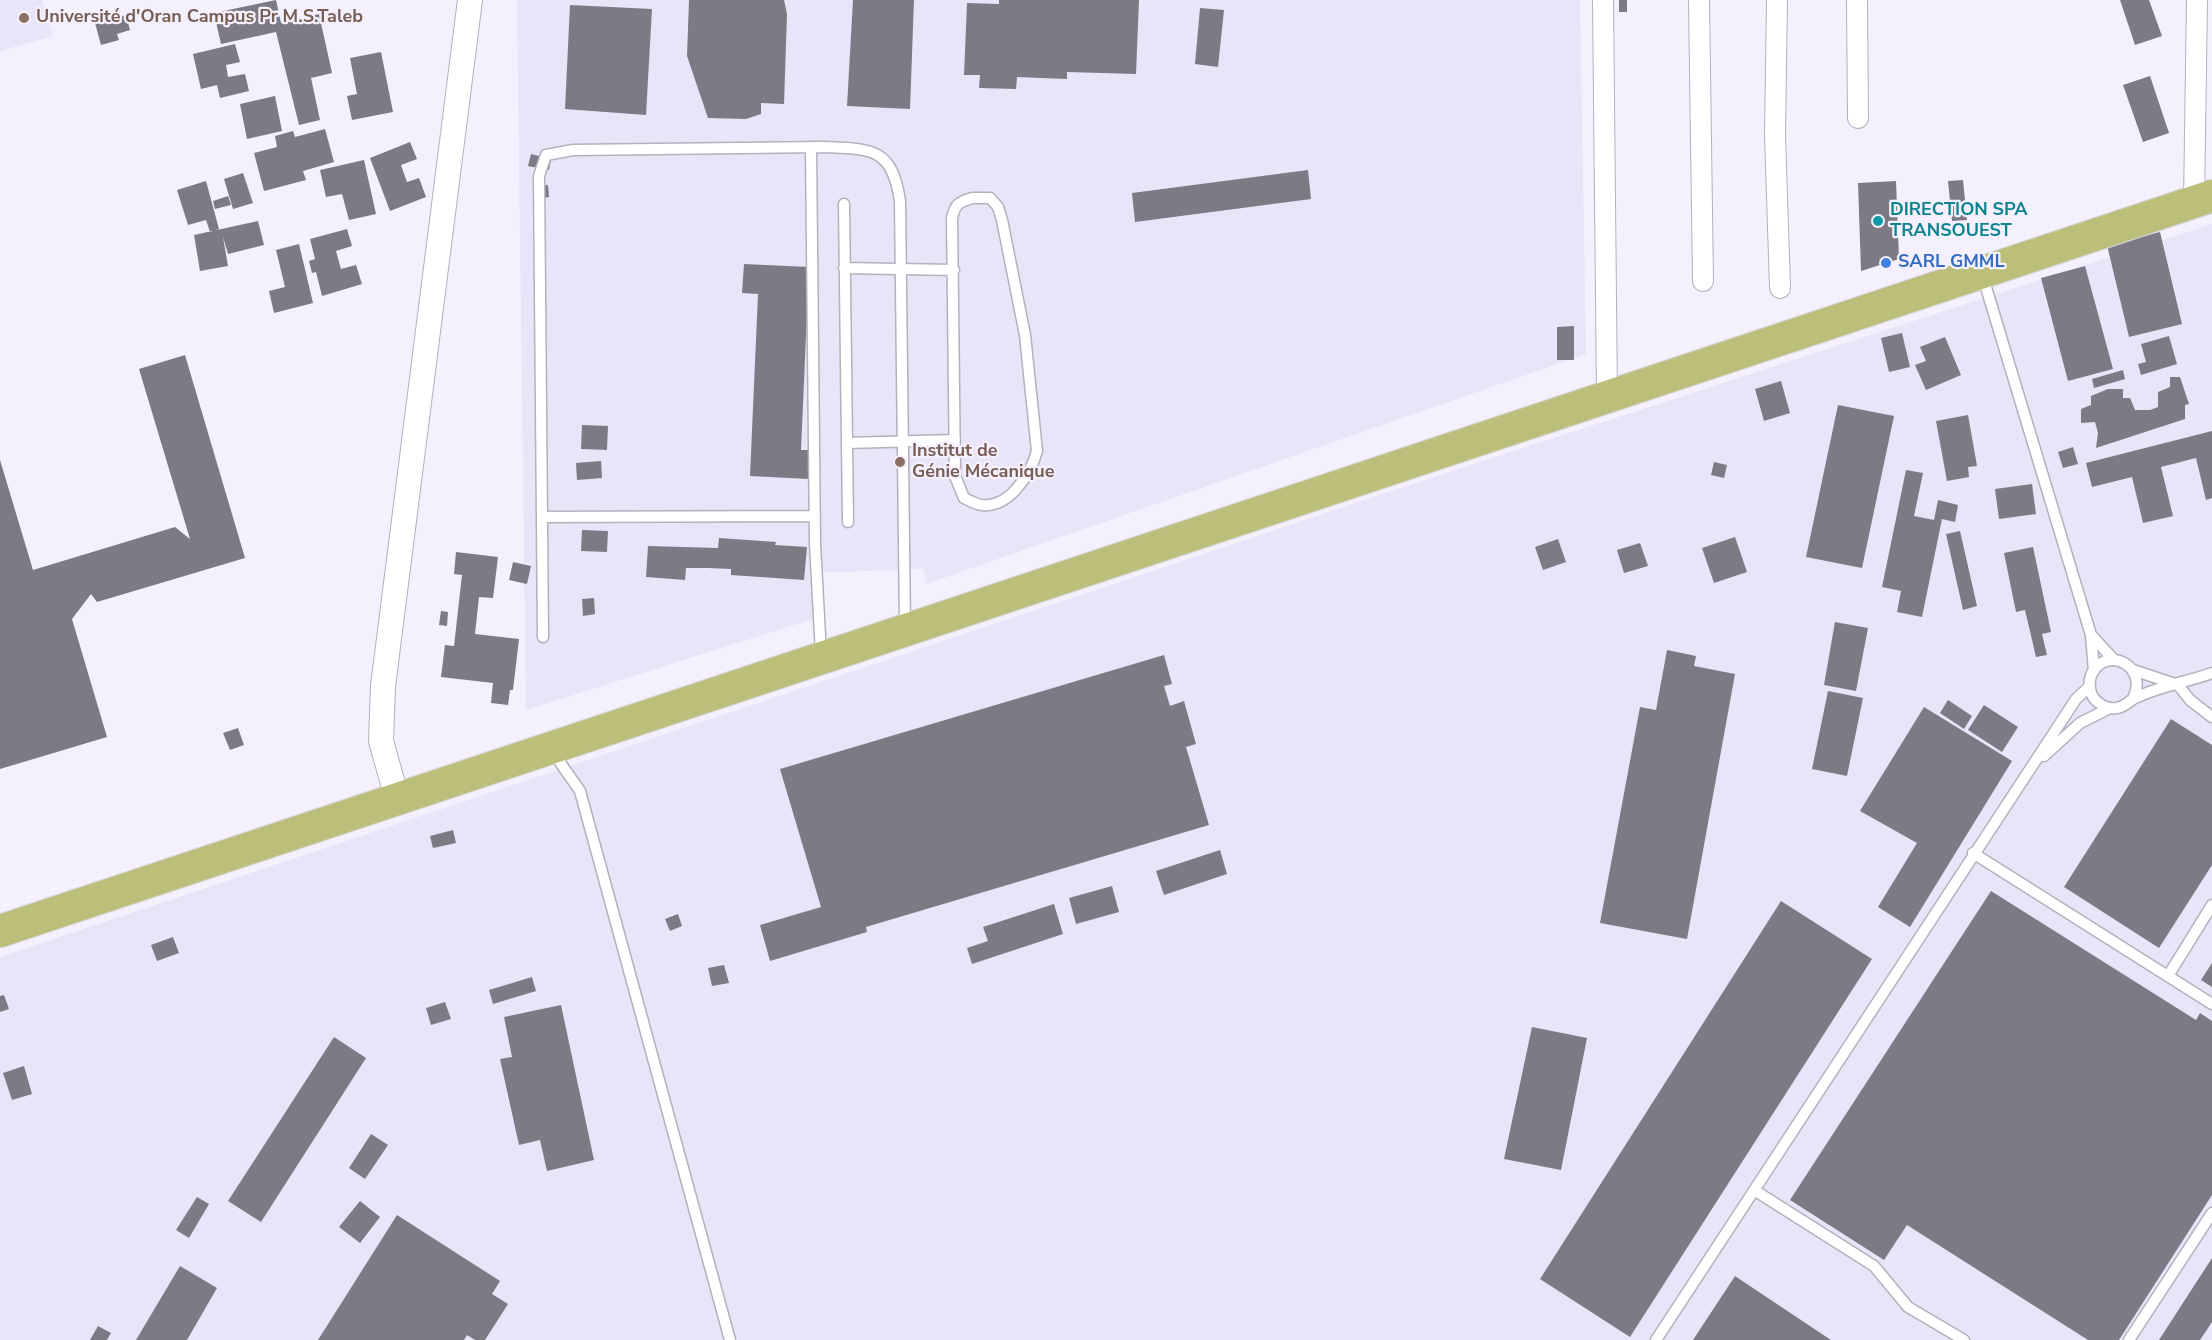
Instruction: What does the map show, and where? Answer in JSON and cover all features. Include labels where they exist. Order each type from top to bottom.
[{"type":"main road","points":[[0,931],[2203,199]]},
{"type":"street","points":[[397,798],[381,741],[383,686],[470,0]]},
{"type":"street","points":[[1603,0],[1607,398]]},
{"type":"street","points":[[1699,0],[1703,281]]},
{"type":"street","points":[[1777,0],[1775,135],[1780,288]]},
{"type":"street","points":[[1857,0],[1858,118]]},
{"type":"street","points":[[2197,0],[2203,199]]},
{"type":"lane","points":[[811,147],[815,516],[822,658]]},
{"type":"lane","points":[[543,637],[539,176],[546,155],[573,150],[811,147],[863,149],[877,152],[886,159],[897,179],[900,201],[901,442],[905,630]]},
{"type":"lane","points":[[972,198],[990,198],[998,207],[1002,220],[1025,335],[1036,451],[1033,467],[1017,488],[995,503],[982,506],[964,498],[955,476],[954,270],[952,218],[955,207],[960,202],[972,198]]},
{"type":"lane","points":[[844,204],[848,522]]},
{"type":"lane","points":[[844,268],[954,270]]},
{"type":"lane","points":[[1656,1340],[2022,780],[2076,699],[2090,686],[2094,670],[2091,635],[1982,273]]},
{"type":"lane","points":[[847,443],[955,440]]},
{"type":"lane","points":[[542,517],[815,516]]},
{"type":"lane","points":[[2091,635],[2114,660]]},
{"type":"lane","points":[[2094,670],[2114,660],[2121,661],[2133,670],[2178,685],[2190,700],[2212,717]]},
{"type":"lane","points":[[2132,700],[2138,685],[2133,670]]},
{"type":"lane","points":[[2022,780],[2074,728],[2110,708],[2126,705],[2132,700],[2212,673]]},
{"type":"lane","points":[[2090,686],[2096,701],[2110,708]]},
{"type":"lane","points":[[550,748],[580,790],[730,1340]]},
{"type":"lane","points":[[1973,854],[2212,1004]]},
{"type":"lane","points":[[2168,976],[2212,905]]},
{"type":"lane","points":[[1754,1190],[1874,1266],[1908,1307],[1964,1340]]},
{"type":"lane","points":[[2129,1340],[2212,1213]]},
{"type":"shaded area","name":"Université d'Oran Campus Pr M.S.Taleb","points":[[0,0],[42,0],[53,36],[0,51]]},
{"type":"shaded area","name":"Institut de Génie Mécanique","points":[[517,0],[1580,0],[1586,354],[926,584],[924,569],[810,573],[816,618],[526,710]]},
{"type":"shaded area","points":[[2212,224],[2212,1340],[0,1340],[0,957],[1388,492]]},
{"type":"building","points":[[276,0],[281,23],[319,14],[332,73],[311,78],[320,120],[299,125],[276,32],[221,44],[214,13]]},
{"type":"building","points":[[689,0],[784,0],[787,14],[784,104],[761,103],[761,114],[746,119],[708,118],[687,56]]},
{"type":"building","points":[[853,0],[914,0],[910,109],[847,106]]},
{"type":"building","points":[[999,0],[1139,0],[1136,74],[1067,72],[1067,79],[1017,77],[1016,89],[979,88],[980,75],[964,75],[967,3],[999,4]]},
{"type":"building","points":[[1619,0],[1627,0],[1627,12],[1619,12]]},
{"type":"building","points":[[2120,0],[2149,0],[2162,36],[2135,45]]},
{"type":"building","points":[[570,5],[652,9],[646,115],[565,109]]},
{"type":"building","points":[[1200,8],[1224,10],[1218,67],[1195,64]]},
{"type":"building","points":[[126,15],[130,30],[117,34],[119,40],[101,45],[95,23]]},
{"type":"building","points":[[235,44],[240,62],[226,65],[228,77],[245,74],[249,91],[220,98],[217,85],[201,89],[193,54]]},
{"type":"building","points":[[381,52],[393,112],[352,120],[347,96],[357,94],[350,58]]},
{"type":"building","points":[[2150,76],[2169,133],[2143,142],[2123,85]]},
{"type":"building","points":[[275,96],[282,131],[247,139],[240,104]]},
{"type":"building","points":[[325,129],[334,162],[303,171],[306,180],[264,191],[254,153],[277,147],[275,136],[293,131],[295,137]]},
{"type":"building","points":[[410,142],[417,159],[401,165],[407,182],[419,178],[426,197],[390,211],[370,158]]},
{"type":"building","points":[[531,154],[551,159],[549,170],[528,166]]},
{"type":"building","points":[[364,160],[376,214],[349,220],[342,194],[326,197],[320,170]]},
{"type":"building","points":[[1308,170],[1311,199],[1135,222],[1132,193]]},
{"type":"building","points":[[243,173],[253,203],[233,209],[224,179]]},
{"type":"building","points":[[1963,180],[1967,220],[1952,221],[1948,181]]},
{"type":"building","points":[[206,181],[219,229],[210,232],[206,220],[188,225],[177,190]]},
{"type":"building","name":"DIRECTION SPA TRANSOUEST","points":[[1896,181],[1899,259],[1861,271],[1858,183]]},
{"type":"building","points":[[548,185],[549,197],[534,199],[533,186]]},
{"type":"building","points":[[228,196],[231,205],[215,209],[213,201]]},
{"type":"building","points":[[258,221],[264,245],[228,254],[223,237],[228,266],[200,271],[194,235]]},
{"type":"building","points":[[347,229],[352,246],[336,251],[341,269],[356,265],[362,284],[322,296],[316,272],[312,273],[309,261],[315,259],[310,239]]},
{"type":"building","points":[[2160,232],[2182,324],[2129,337],[2107,245]]},
{"type":"building","points":[[299,244],[313,303],[274,313],[269,291],[285,287],[276,250]]},
{"type":"building","points":[[744,264],[809,267],[801,450],[810,450],[809,479],[750,476],[758,294],[742,293]]},
{"type":"building","points":[[2085,266],[2113,369],[2068,381],[2041,278]]},
{"type":"building","points":[[1574,326],[1574,360],[1557,360],[1557,327]]},
{"type":"building","points":[[1902,333],[1910,367],[1889,372],[1881,338]]},
{"type":"building","points":[[2169,336],[2177,364],[2141,375],[2138,364],[2146,362],[2141,344]]},
{"type":"building","points":[[1945,337],[1961,375],[1926,390],[1915,365],[1926,361],[1920,347]]},
{"type":"building","points":[[185,355],[245,558],[97,602],[91,594],[72,619],[107,737],[0,769],[0,460],[33,570],[175,527],[190,539],[139,369]]},
{"type":"building","points":[[2123,370],[2125,379],[2094,388],[2092,379]]},
{"type":"building","points":[[2170,377],[2180,377],[2189,404],[2185,405],[2185,419],[2096,448],[2098,433],[2095,422],[2081,423],[2081,409],[2091,405],[2091,396],[2108,389],[2123,389],[2123,398],[2130,398],[2135,410],[2150,410],[2158,407],[2158,392],[2170,387]]},
{"type":"building","points":[[1781,381],[1790,413],[1764,421],[1755,389]]},
{"type":"building","points":[[1838,405],[1894,416],[1862,568],[1806,557]]},
{"type":"building","points":[[1968,415],[1977,466],[1968,467],[1969,477],[1947,481],[1936,421]]},
{"type":"building","points":[[582,425],[608,426],[607,450],[581,449]]},
{"type":"building","points":[[2212,431],[2212,498],[2206,500],[2196,458],[2161,467],[2173,516],[2143,523],[2132,477],[2092,487],[2086,463]]},
{"type":"building","points":[[2073,447],[2078,464],[2063,468],[2058,452]]},
{"type":"building","points":[[601,461],[602,478],[577,480],[576,463]]},
{"type":"building","points":[[1714,462],[1727,465],[1724,478],[1711,475]]},
{"type":"building","points":[[1906,470],[1923,473],[1914,516],[1934,520],[1938,500],[1958,505],[1955,522],[1942,519],[1922,617],[1897,612],[1901,591],[1882,587]]},
{"type":"building","points":[[2032,484],[2036,514],[1999,519],[1995,489]]},
{"type":"building","points":[[582,530],[608,531],[607,552],[581,551]]},
{"type":"building","points":[[1960,531],[1977,606],[1963,610],[1946,534]]},
{"type":"building","points":[[1735,537],[1747,572],[1714,583],[1702,548]]},
{"type":"building","points":[[719,538],[776,542],[775,545],[807,547],[804,580],[731,575],[731,569],[708,568],[686,568],[685,580],[646,577],[648,546],[718,548]]},
{"type":"building","points":[[1558,539],[1566,562],[1543,570],[1535,547]]},
{"type":"building","points":[[1640,543],[1648,566],[1624,573],[1617,550]]},
{"type":"building","points":[[2033,547],[2051,632],[2042,634],[2047,655],[2036,657],[2025,610],[2016,612],[2004,553]]},
{"type":"building","points":[[456,552],[498,557],[493,598],[479,597],[475,634],[519,639],[513,690],[510,690],[508,705],[491,703],[493,683],[441,677],[445,645],[454,646],[462,575],[454,574]]},
{"type":"building","points":[[513,562],[531,566],[527,584],[509,580]]},
{"type":"building","points":[[594,598],[595,614],[583,616],[582,599]]},
{"type":"building","points":[[441,611],[448,612],[447,626],[439,625]]},
{"type":"building","points":[[1835,622],[1868,628],[1856,691],[1824,685]]},
{"type":"building","points":[[1667,650],[1696,656],[1694,666],[1735,674],[1687,939],[1600,923],[1640,707],[1656,710]]},
{"type":"building","points":[[1164,655],[1172,684],[1164,686],[1170,706],[1184,701],[1196,744],[1186,747],[1209,825],[866,927],[867,932],[770,961],[760,925],[821,907],[780,769]]},
{"type":"building","points":[[1828,691],[1863,698],[1847,776],[1812,769]]},
{"type":"building","points":[[1948,700],[1972,716],[1964,729],[1940,713]]},
{"type":"building","points":[[1984,705],[2018,727],[2002,752],[1968,730]]},
{"type":"building","points":[[1924,707],[2012,761],[1910,927],[1878,907],[1917,843],[1860,811]]},
{"type":"building","points":[[2171,719],[2212,745],[2212,865],[2159,948],[2064,887]]},
{"type":"building","points":[[238,728],[244,745],[230,750],[223,733]]},
{"type":"building","points":[[453,830],[456,843],[433,848],[430,836]]},
{"type":"building","points":[[1220,850],[1227,874],[1164,895],[1156,871]]},
{"type":"building","points":[[1112,886],[1119,912],[1076,924],[1069,898]]},
{"type":"building","points":[[1991,891],[2196,1020],[2200,1013],[2212,1021],[2212,1195],[2119,1340],[2088,1340],[1907,1225],[1884,1260],[1790,1200]]},
{"type":"building","points":[[1781,901],[1872,959],[1630,1337],[1540,1279]]},
{"type":"building","points":[[1054,904],[1063,934],[972,964],[967,948],[988,941],[983,927]]},
{"type":"building","points":[[678,914],[682,926],[670,931],[665,919]]},
{"type":"building","points":[[173,937],[179,953],[157,961],[151,945]]},
{"type":"building","points":[[2212,963],[2212,987],[2201,980]]},
{"type":"building","points":[[724,965],[729,983],[712,986],[708,968]]},
{"type":"building","points":[[532,977],[536,991],[493,1004],[489,990]]},
{"type":"building","points":[[4,995],[9,1009],[0,1012],[0,996]]},
{"type":"building","points":[[445,1002],[451,1019],[431,1025],[426,1008]]},
{"type":"building","points":[[561,1005],[594,1160],[547,1171],[540,1140],[519,1145],[500,1059],[512,1057],[504,1017]]},
{"type":"building","points":[[1532,1027],[1587,1038],[1561,1170],[1504,1159]]},
{"type":"building","points":[[334,1037],[366,1058],[261,1222],[228,1201]]},
{"type":"building","points":[[24,1066],[32,1094],[12,1100],[3,1073]]},
{"type":"building","points":[[371,1134],[388,1145],[365,1179],[349,1168]]},
{"type":"building","points":[[197,1197],[209,1204],[189,1238],[176,1230]]},
{"type":"building","points":[[360,1201],[380,1217],[360,1243],[339,1227]]},
{"type":"building","points":[[397,1215],[500,1281],[492,1294],[508,1304],[485,1340],[475,1340],[467,1335],[464,1340],[318,1340]]},
{"type":"building","points":[[2212,1258],[2212,1322],[2200,1340],[2159,1340]]},
{"type":"building","points":[[180,1266],[217,1288],[187,1340],[136,1340]]},
{"type":"building","points":[[1735,1276],[1831,1340],[1693,1340]]},
{"type":"building","points":[[98,1326],[111,1333],[107,1340],[90,1340]]},
{"type":"place","name":"Université d'Oran Campus Pr M.S.Taleb","points":[[24,18]]},
{"type":"place","name":"DIRECTION SPA TRANSOUEST","points":[[1878,221]]},
{"type":"place","name":"SARL GMML","points":[[1886,263]]},
{"type":"place","name":"Institut de Génie Mécanique","points":[[900,462]]}]
